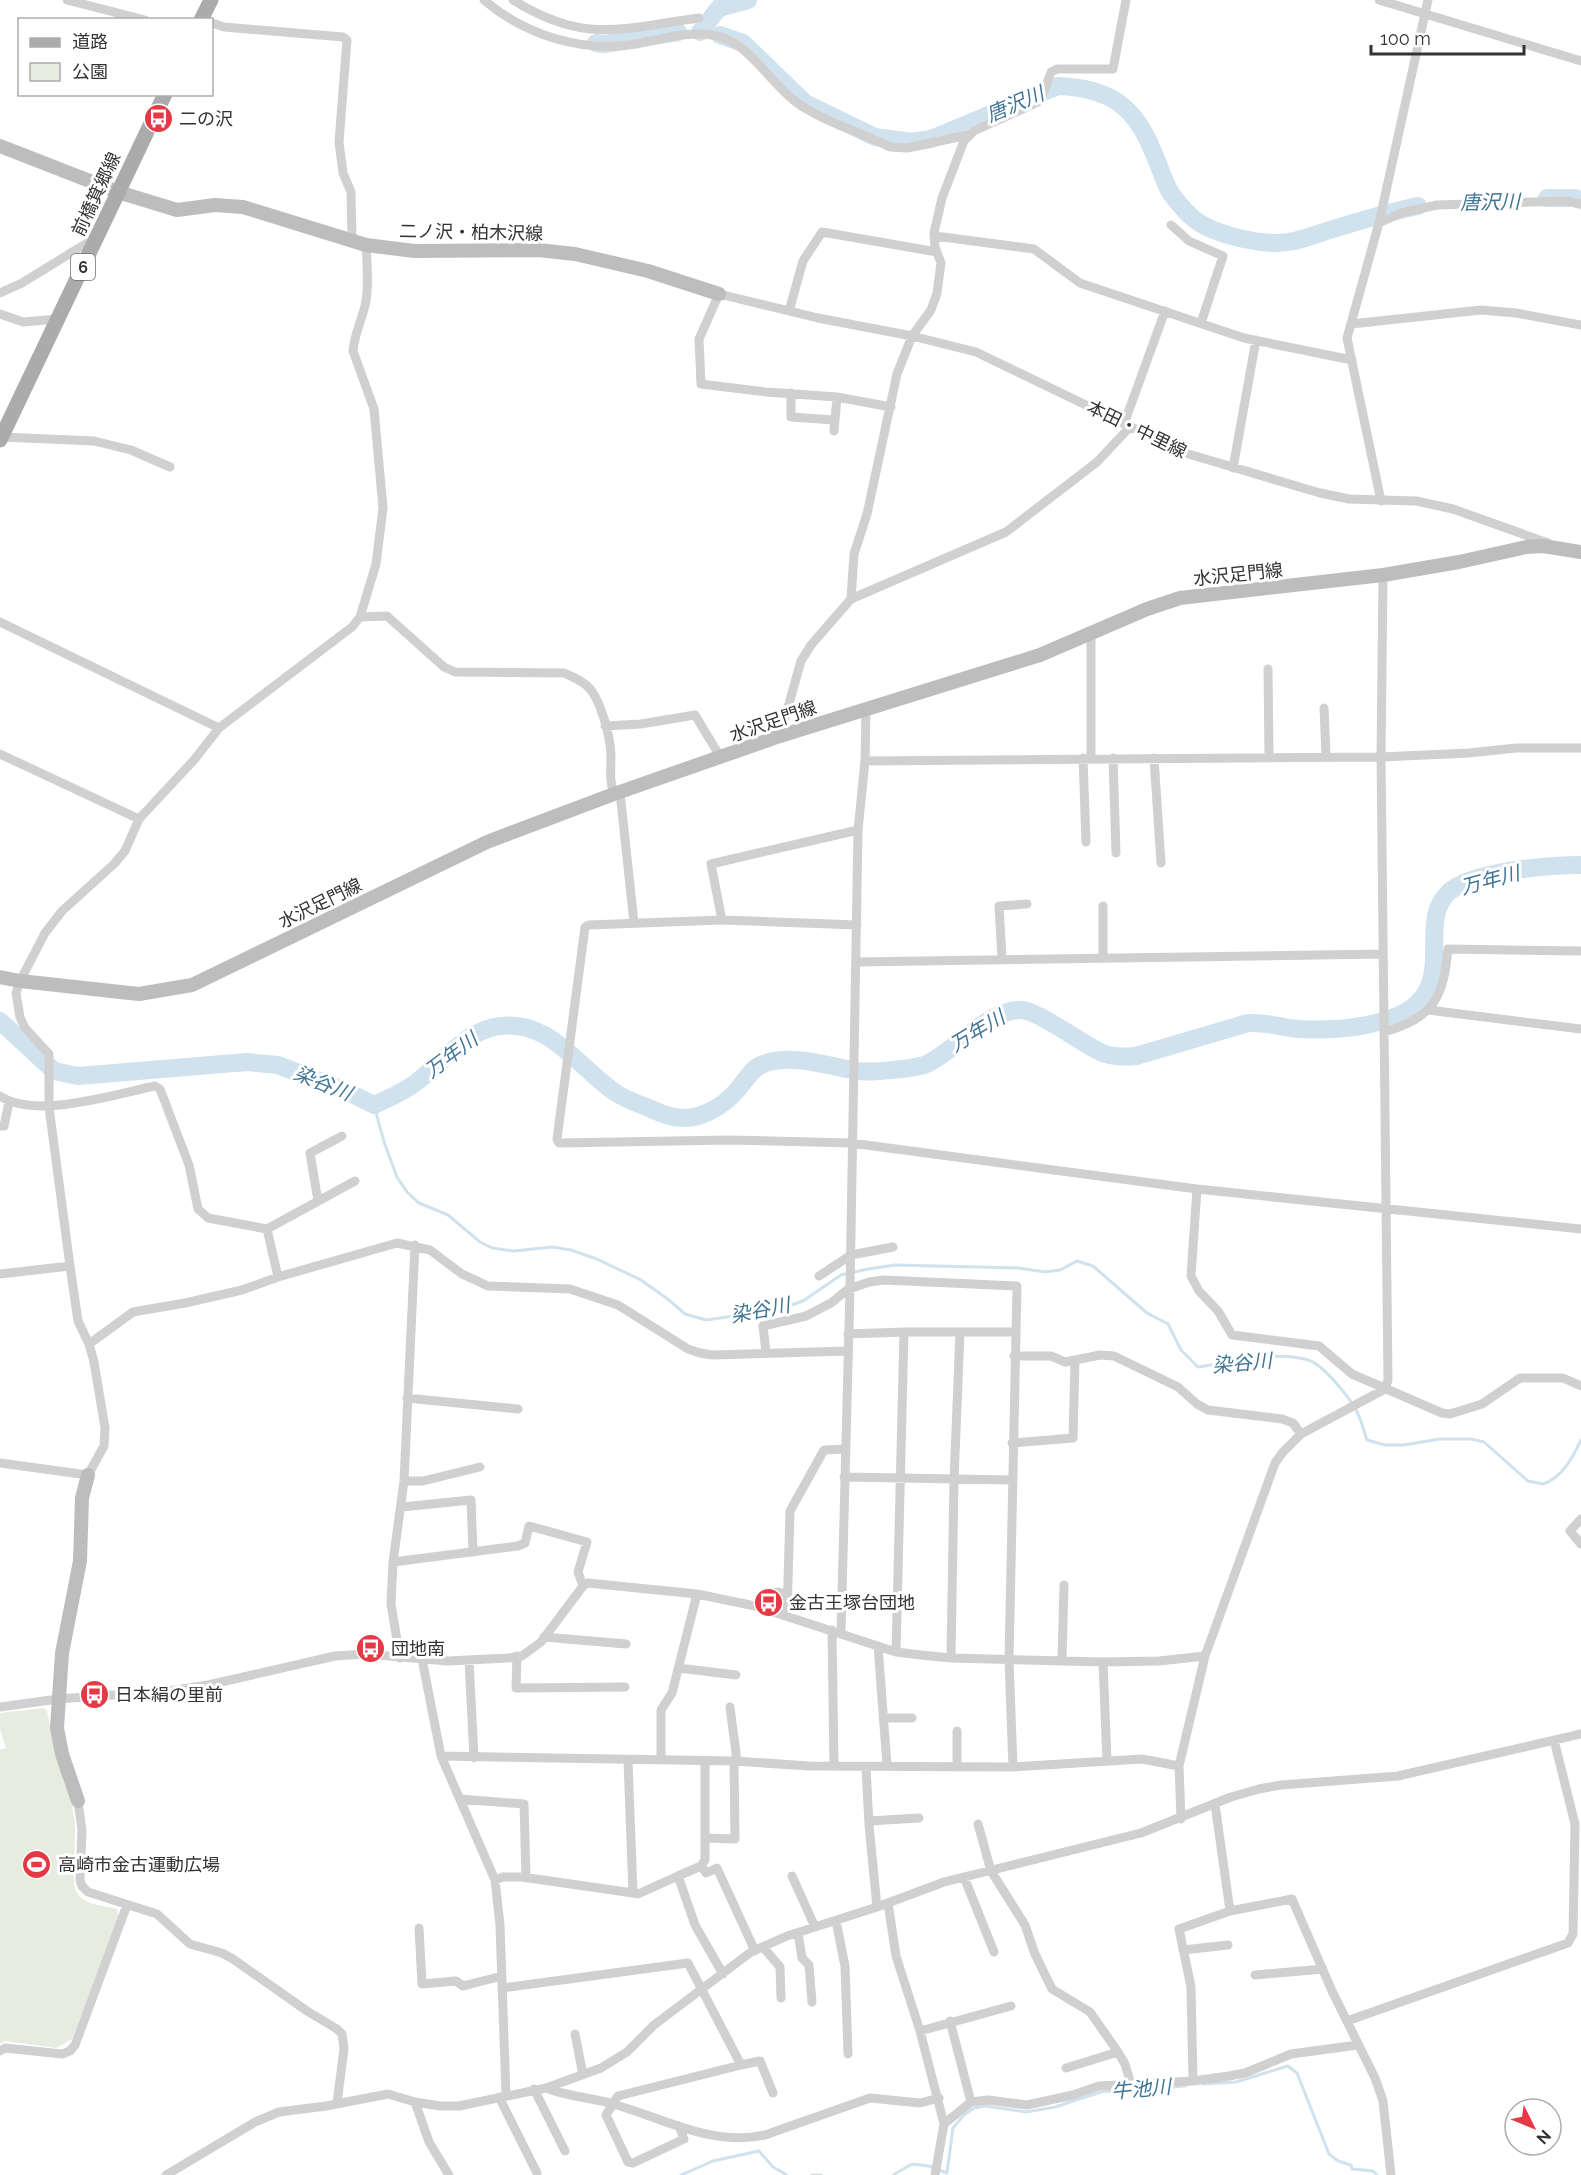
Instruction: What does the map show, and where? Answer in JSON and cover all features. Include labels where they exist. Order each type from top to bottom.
[{"type":"main road","points":[[202,18],[211,0]]},
{"type":"main road","name":"前橋箕郷線","points":[[1,439],[6,415],[58,320],[164,96]]},
{"type":"main road","name":"二ノ沢・柏木沢線","points":[[0,147],[118,192],[177,210],[215,205],[243,207],[366,245],[414,252],[538,250],[574,254],[648,271],[719,294]]},
{"type":"main road","name":"水沢足門線","points":[[0,977],[140,994],[192,985],[487,842],[617,793],[780,736],[1040,655],[1147,609],[1180,598],[1383,575],[1459,562],[1526,547],[1543,546],[1581,552]]},
{"type":"main road","points":[[78,1801],[62,1754],[57,1728],[62,1653],[80,1561],[82,1498],[88,1476]]},
{"type":"street","points":[[67,0],[137,18]]},
{"type":"street","points":[[484,0],[518,24],[564,42],[601,48],[696,34],[721,37],[748,54],[775,84],[798,103],[890,147],[907,148],[968,135],[1038,102],[1042,98],[1051,72],[1057,69],[1113,69],[1126,0]]},
{"type":"street","points":[[513,0],[548,19],[597,31],[623,30],[699,18]]},
{"type":"street","points":[[1379,0],[1581,61]]},
{"type":"street","points":[[1381,501],[1347,338],[1379,221],[1428,0]]},
{"type":"street","points":[[213,23],[224,27],[343,37],[347,40],[339,142],[343,173],[351,192],[352,240]]},
{"type":"street","points":[[851,599],[854,554],[867,514],[897,374],[912,336],[931,310],[938,293],[941,263],[934,236],[942,198],[963,141],[968,135]]},
{"type":"street","points":[[1379,221],[1401,213],[1437,205],[1568,201],[1581,204]]},
{"type":"street","points":[[1171,225],[1189,241],[1223,256],[1201,323]]},
{"type":"street","points":[[789,311],[803,261],[822,232],[937,252]]},
{"type":"street","points":[[934,236],[1034,249],[1080,283],[1256,340],[1352,360]]},
{"type":"street","points":[[0,293],[22,283],[87,243],[95,242]]},
{"type":"street","points":[[0,1463],[88,1476],[98,1460],[106,1438],[94,1362],[89,1344],[78,1321],[49,1107],[49,1054],[26,1028],[20,1017],[16,993],[45,933],[62,911],[114,864],[125,851],[139,819],[194,760],[219,728],[352,627],[360,616],[376,564],[383,508],[374,409],[353,351],[368,288],[366,245]]},
{"type":"street","points":[[719,294],[699,339],[700,384],[837,397],[891,407]]},
{"type":"street","name":"本田・中里線","points":[[719,294],[976,352],[1185,453],[1320,493],[1349,499],[1416,501],[1454,509],[1560,548]]},
{"type":"street","points":[[1351,324],[1481,310],[1516,313],[1581,325]]},
{"type":"street","points":[[780,736],[801,660],[851,599],[1006,532],[1097,462],[1127,425],[1166,311]]},
{"type":"street","points":[[0,314],[23,322],[58,320]]},
{"type":"street","points":[[1233,468],[1256,340]]},
{"type":"street","points":[[791,393],[791,417],[834,420]]},
{"type":"street","points":[[834,431],[837,397]]},
{"type":"street","points":[[1,439],[94,441],[131,450],[170,467]]},
{"type":"street","points":[[1560,548],[1581,544]]},
{"type":"street","points":[[1182,1819],[1179,1766],[1205,1656],[1275,1463],[1301,1434],[1385,1389],[1388,1380],[1381,757],[1383,575]]},
{"type":"street","points":[[360,616],[387,616],[444,667],[455,672],[564,673],[591,689],[605,726],[611,759],[609,778],[617,793],[634,923]]},
{"type":"street","points":[[0,622],[219,728]]},
{"type":"street","points":[[1086,842],[1091,633]]},
{"type":"street","points":[[1268,669],[1269,757]]},
{"type":"street","points":[[1324,708],[1326,756]]},
{"type":"street","points":[[834,1766],[851,1255],[851,1143],[857,962],[858,830],[865,761],[866,710]]},
{"type":"street","points":[[605,726],[641,724],[695,715],[721,758]]},
{"type":"street","points":[[865,761],[1381,757],[1469,753],[1516,748],[1581,748]]},
{"type":"street","points":[[0,754],[139,819]]},
{"type":"street","points":[[1113,758],[1116,853]]},
{"type":"street","points":[[1154,758],[1161,863]]},
{"type":"street","points":[[722,920],[711,864],[858,830]]},
{"type":"street","points":[[1002,958],[999,906],[1027,904]]},
{"type":"street","points":[[1103,906],[1103,957]]},
{"type":"street","points":[[857,925],[722,920],[585,927],[556,1139],[559,1143],[729,1140],[851,1143],[1197,1188],[1386,1210],[1581,1229]]},
{"type":"street","points":[[1384,1032],[1410,1023],[1428,1010],[1443,986],[1448,949],[1581,951]]},
{"type":"street","points":[[857,962],[1383,954]]},
{"type":"street","points":[[1428,1010],[1581,1029]]},
{"type":"street","points":[[0,1096],[9,1102],[49,1107],[155,1086],[160,1089],[189,1165],[198,1209],[207,1218],[267,1229],[355,1181]]},
{"type":"street","points":[[0,1126],[4,1126],[9,1102]]},
{"type":"street","points":[[318,1202],[310,1153],[342,1136]]},
{"type":"street","points":[[1197,1188],[1191,1276],[1199,1291],[1218,1311],[1229,1331],[1236,1336],[1319,1346],[1352,1374],[1442,1413],[1450,1414],[1482,1404],[1520,1378],[1563,1378],[1581,1386]]},
{"type":"street","points":[[267,1229],[278,1277]]},
{"type":"street","points":[[89,1344],[133,1312],[242,1290],[278,1277],[397,1243],[430,1250],[462,1274],[488,1286],[570,1289],[618,1305],[688,1349],[700,1353],[713,1355],[848,1351]]},
{"type":"street","points":[[400,1658],[391,1604],[393,1562],[404,1481],[415,1245]]},
{"type":"street","points":[[819,1276],[851,1255],[893,1247]]},
{"type":"street","points":[[0,1274],[70,1266]]},
{"type":"street","points":[[766,1353],[763,1326],[806,1316],[820,1310],[850,1284],[884,1280],[1017,1286],[1012,1443],[1010,1660],[1013,1767]]},
{"type":"street","points":[[896,1652],[904,1332]]},
{"type":"street","points":[[951,1658],[954,1480],[960,1332]]},
{"type":"street","points":[[848,1334],[1015,1332]]},
{"type":"street","points":[[1014,1356],[1051,1356],[1065,1362],[1100,1355],[1114,1356],[1178,1387],[1197,1404],[1208,1410],[1282,1419],[1293,1423],[1301,1434]]},
{"type":"street","points":[[1012,1443],[1073,1438],[1075,1361]]},
{"type":"street","points":[[407,1398],[518,1409]]},
{"type":"street","points":[[787,1616],[790,1510],[824,1450],[845,1449]]},
{"type":"street","points":[[404,1481],[423,1481],[480,1467]]},
{"type":"street","points":[[844,1477],[1012,1480]]},
{"type":"street","points":[[402,1507],[471,1500],[473,1552]]},
{"type":"street","points":[[1581,1519],[1570,1531],[1581,1544]]},
{"type":"street","points":[[393,1562],[522,1545],[526,1540],[529,1526],[587,1542],[578,1572],[583,1586]]},
{"type":"street","points":[[0,1707],[179,1690],[335,1656],[366,1654],[433,1661],[517,1656],[531,1651],[583,1586],[588,1583],[697,1594],[755,1606],[896,1652],[951,1658],[1103,1662],[1159,1661],[1205,1656]]},
{"type":"street","points":[[1062,1660],[1064,1585]]},
{"type":"street","points":[[755,1606],[777,1592],[787,1594]]},
{"type":"street","points":[[661,1761],[661,1710],[672,1693],[697,1594]]},
{"type":"street","points":[[544,1637],[626,1644]]},
{"type":"street","points":[[878,1646],[887,1765]]},
{"type":"street","points":[[517,1656],[516,1688],[625,1687]]},
{"type":"street","points":[[422,1659],[441,1756],[495,1880],[502,1976],[502,2096],[537,2173]]},
{"type":"street","points":[[469,1660],[474,1758]]},
{"type":"street","points":[[1103,1662],[1107,1761]]},
{"type":"street","points":[[679,1668],[736,1675]]},
{"type":"street","points":[[705,1838],[735,1839],[735,1761],[730,1707]]},
{"type":"street","points":[[884,1718],[912,1718]]},
{"type":"street","points":[[957,1731],[957,1766]]},
{"type":"street","points":[[166,2175],[266,2116],[279,2112],[388,2094],[414,2102],[459,2106],[546,2088],[602,2068],[627,2052],[654,2025],[759,1949],[944,1882],[1141,1833],[1259,1789],[1281,1785],[1398,1776],[1581,1734]]},
{"type":"street","points":[[1347,2021],[1568,1942],[1573,1934],[1575,1824],[1554,1740]]},
{"type":"street","points":[[441,1756],[628,1761],[735,1761],[866,1767],[887,1765],[1013,1767],[1142,1759],[1179,1766]]},
{"type":"street","points":[[628,1761],[633,1893]]},
{"type":"street","points":[[495,1880],[503,1877],[526,1878],[638,1894],[701,1866],[705,1860],[705,1761]]},
{"type":"street","points":[[866,1767],[868,1821],[877,1907]]},
{"type":"street","points":[[460,1799],[524,1804],[526,1878]]},
{"type":"street","points":[[78,1801],[82,1830],[80,1880],[82,1886],[88,1892],[157,1914],[190,1944],[222,1953],[233,1959],[307,2011],[337,2029],[342,2034],[344,2049],[337,2103]]},
{"type":"street","points":[[1215,1804],[1230,1911]]},
{"type":"street","points":[[868,1821],[919,1818]]},
{"type":"street","points":[[978,1824],[991,1871],[1025,1925],[1035,1954],[1052,1989],[1090,2013],[1125,2064],[1131,2084]]},
{"type":"street","points":[[701,1866],[706,1873],[717,1868],[759,1949],[780,1967],[781,1998]]},
{"type":"street","points":[[678,1876],[695,1924],[723,1974]]},
{"type":"street","points":[[792,1876],[815,1928]]},
{"type":"street","points":[[964,1877],[994,1952]]},
{"type":"street","points":[[1193,2081],[1191,1987],[1179,1929],[1230,1911],[1293,1899],[1323,1969],[1375,2078],[1383,2101],[1391,2175]]},
{"type":"street","points":[[888,1903],[896,1956],[920,2031],[944,2124],[935,2175]]},
{"type":"street","points":[[0,2051],[4,2048],[62,2054],[70,2051],[75,2045],[127,1905]]},
{"type":"street","points":[[836,1921],[845,1966],[848,2054]]},
{"type":"street","points":[[419,1928],[422,1984],[456,1982],[463,1986],[502,1976]]},
{"type":"street","points":[[798,1933],[802,1958],[809,1965],[812,2002]]},
{"type":"street","points":[[1183,1950],[1228,1945]]},
{"type":"street","points":[[502,1988],[688,1963],[741,2065]]},
{"type":"street","points":[[1255,1976],[1323,1969]]},
{"type":"street","points":[[920,2031],[950,2021],[1011,2007]]},
{"type":"street","points":[[950,2021],[971,2102]]},
{"type":"street","points":[[575,2034],[583,2075]]},
{"type":"street","points":[[944,2124],[971,2102],[988,2100],[1027,2105],[1073,2095],[1099,2086],[1193,2081],[1245,2073],[1307,2050],[1358,2045]]},
{"type":"street","points":[[1066,2068],[1118,2052]]},
{"type":"street","points":[[679,2126],[684,2139],[633,2163],[628,2162],[606,2115],[618,2096],[760,2061],[772,2093]]},
{"type":"street","points":[[546,2088],[560,2094],[612,2103],[725,2139],[751,2138],[788,2128],[870,2098],[920,2103],[939,2098]]},
{"type":"street","points":[[534,2089],[565,2151]]},
{"type":"street","points":[[414,2102],[429,2142],[449,2175]]},
{"type":"green space","name":"高崎市金古運動広場","points":[[44,1708],[47,1711],[75,1823],[74,1886],[76,1892],[85,1901],[117,1909],[119,1916],[72,2039],[56,2048],[5,2041],[0,2044],[0,1750],[6,1748],[0,1729],[0,1713]]},
{"type":"waterway","points":[[700,32],[719,8],[748,0]]},
{"type":"waterway","name":"唐沢川","points":[[596,43],[604,44],[678,32]]},
{"type":"waterway","name":"唐沢川","points":[[720,35],[743,43],[805,103],[875,137],[912,142],[931,139],[1058,86],[1076,87],[1106,95],[1129,111],[1138,123],[1147,137],[1169,190],[1184,210],[1205,226],[1234,237],[1272,243],[1287,242],[1418,206]]},
{"type":"waterway","name":"唐沢川","points":[[1547,198],[1581,200]]},
{"type":"waterway","name":"万年川","points":[[0,1021],[54,1071],[78,1076],[247,1062],[278,1065],[348,1092],[374,1105],[413,1085],[472,1036],[494,1027],[513,1025],[545,1035],[599,1080],[626,1099],[670,1116],[692,1117],[707,1113],[721,1105],[733,1095],[752,1071],[763,1064],[798,1060],[857,1071],[879,1071],[923,1065],[940,1056],[986,1022],[1006,1012],[1017,1010],[1036,1014],[1096,1050],[1113,1056],[1136,1056],[1248,1023],[1323,1030],[1349,1028],[1385,1020],[1397,1016],[1416,1004],[1427,990],[1433,973],[1435,922],[1439,906],[1448,893],[1459,885],[1492,874],[1550,866],[1581,865]]},
{"type":"waterway","name":"染谷川","points":[[374,1105],[397,1177],[407,1192],[419,1203],[448,1215],[480,1242],[492,1248],[514,1251],[552,1247],[571,1250],[597,1259],[641,1280],[685,1314],[706,1320],[777,1310],[803,1301],[841,1275],[868,1269],[895,1265],[1018,1268],[1045,1272],[1060,1270],[1077,1261],[1093,1266],[1147,1313],[1168,1324],[1181,1350],[1198,1367],[1282,1356],[1295,1357],[1314,1363],[1329,1375],[1349,1400],[1359,1417],[1367,1440],[1385,1445],[1404,1445],[1440,1439],[1471,1439],[1484,1442],[1528,1481],[1543,1484],[1561,1472],[1581,1440]]},
{"type":"waterway","name":"牛池川","points":[[1203,2084],[1236,2082],[1288,2066],[1297,2073],[1329,2154],[1338,2161],[1351,2165],[1352,2169],[1373,2171],[1377,2175]]},
{"type":"waterway","name":"牛池川","points":[[893,2175],[912,2164],[929,2166],[947,2173],[953,2128],[964,2115],[974,2108],[985,2106],[1026,2112],[1055,2107],[1104,2091],[1185,2086]]},
{"type":"waterway","name":"牛池川","points":[[681,2175],[713,2161],[759,2151],[773,2167],[787,2175]]},
{"type":"waterway","name":"牛池川","points":[[812,2175],[821,2175]]},
{"type":"place","name":"二の沢","points":[[158,118]]},
{"type":"place","name":"金古王塚台団地","points":[[768,1602]]},
{"type":"place","name":"団地南","points":[[370,1648]]},
{"type":"place","name":"日本絹の里前","points":[[94,1694]]},
{"type":"place","name":"高崎市金古運動広場","points":[[37,1864]]}]
